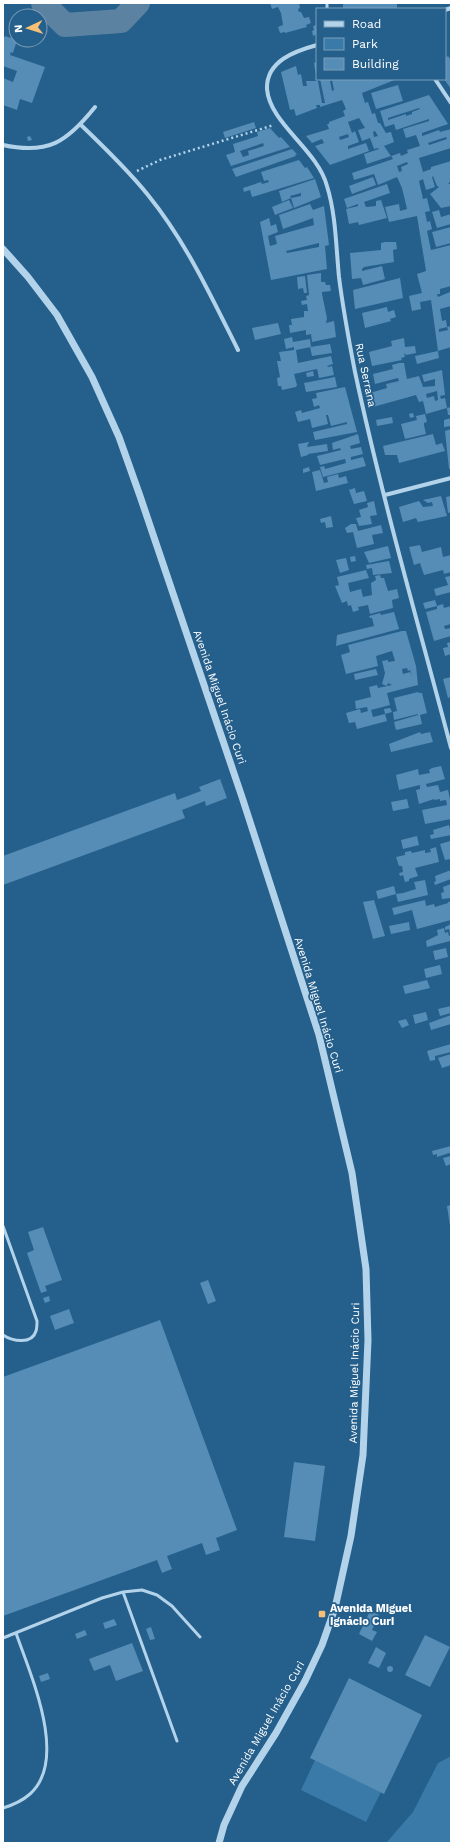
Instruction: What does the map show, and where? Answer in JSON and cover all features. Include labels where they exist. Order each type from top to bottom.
[{"type":"street","name":"Rua Serrana","points":[[316,45],[297,51],[282,59],[273,69],[268,78],[267,91],[282,122],[313,157],[321,170],[327,185],[336,237],[340,278],[353,362],[385,495],[451,748]]},
{"type":"street","points":[[436,80],[451,103]]},
{"type":"street","points":[[3,145],[26,149],[55,144],[81,125],[95,107]]},
{"type":"street","points":[[81,125],[148,194],[183,245],[238,350]]},
{"type":"street","name":"Avenida Miguel Inácio Curi","points":[[3,249],[28,277],[57,315],[92,377],[119,437],[140,496],[239,789],[318,1035],[352,1173],[366,1269],[368,1340],[363,1455],[351,1536],[335,1608],[322,1645],[305,1681],[276,1733],[242,1786],[224,1825],[219,1843]]},
{"type":"street","points":[[385,495],[451,478]]},
{"type":"lane","points":[[3,1226],[37,1321],[36,1331],[32,1338],[26,1340],[16,1340],[3,1335]]},
{"type":"lane","points":[[3,1638],[102,1598],[124,1592],[142,1590],[157,1595],[172,1606],[200,1637]]},
{"type":"lane","points":[[124,1592],[177,1741]]},
{"type":"lane","points":[[3,1808],[19,1802],[31,1794],[41,1778],[46,1764],[48,1738],[16,1633]]},
{"type":"path","points":[[130,174],[160,160],[282,122]]},
{"type":"green space","points":[[451,1756],[451,1843],[386,1843],[413,1812],[438,1763]]},
{"type":"green space","points":[[315,1760],[381,1792],[366,1822],[301,1790]]},
{"type":"building","points":[[270,3],[299,3],[299,12],[301,12],[304,18],[309,17],[311,23],[306,25],[307,27],[280,33],[278,27],[283,25],[281,13],[278,7],[272,9]]},
{"type":"building","points":[[343,3],[397,3],[397,8],[343,8]]},
{"type":"building","points":[[316,25],[316,34],[313,36],[312,31],[314,30],[313,26]]},
{"type":"building","points":[[5,36],[8,37],[8,48],[15,48],[13,53],[11,52],[10,55],[45,67],[32,103],[20,99],[17,110],[3,105],[3,78],[13,82],[17,71],[3,66],[3,40]]},
{"type":"building","points":[[448,56],[451,60],[451,89],[445,80],[446,80],[446,57]]},
{"type":"building","points":[[316,62],[316,75],[314,63]]},
{"type":"building","points":[[296,66],[298,75],[301,74],[303,86],[307,86],[306,81],[318,81],[322,103],[325,103],[320,80],[332,80],[394,80],[362,93],[365,103],[368,102],[372,114],[375,113],[378,123],[380,123],[386,133],[391,132],[394,142],[384,146],[391,156],[367,164],[364,154],[379,149],[374,149],[370,138],[362,141],[358,130],[365,128],[359,118],[348,122],[352,133],[355,131],[359,142],[348,146],[348,149],[366,143],[369,151],[330,165],[315,146],[324,143],[322,139],[312,143],[306,136],[329,129],[327,124],[329,124],[329,122],[345,116],[343,111],[346,109],[342,100],[320,107],[320,105],[316,105],[317,108],[296,116],[294,109],[290,110],[281,72]],"holes":[[[332,80],[334,90],[332,91],[330,81]],[[375,131],[378,136],[374,137],[373,132]],[[348,134],[349,137],[340,140],[339,137]]]},
{"type":"building","points":[[398,85],[403,101],[376,109],[371,93]]},
{"type":"building","points":[[429,95],[448,124],[422,133],[422,136],[439,130],[440,132],[451,129],[451,148],[419,158],[423,172],[431,169],[431,167],[451,161],[451,182],[448,183],[451,185],[451,206],[441,208],[430,194],[439,187],[437,186],[433,176],[435,187],[426,190],[423,179],[419,181],[423,199],[427,198],[430,211],[425,212],[427,222],[430,221],[432,229],[427,231],[431,250],[451,245],[451,286],[440,289],[440,294],[437,294],[438,297],[450,292],[451,306],[440,309],[442,321],[446,320],[447,327],[451,326],[451,347],[438,351],[431,300],[420,302],[421,309],[412,311],[409,296],[422,293],[417,274],[426,271],[417,216],[389,222],[385,207],[399,204],[400,211],[407,209],[402,188],[397,177],[378,185],[374,174],[354,180],[352,173],[393,159],[391,156],[400,153],[401,156],[408,153],[407,150],[420,146],[416,135],[406,138],[403,129],[429,121],[429,119],[396,130],[394,124],[385,127],[380,111]],"holes":[[[419,108],[420,109],[406,116],[406,114],[388,120],[388,118]],[[446,137],[447,139],[429,145],[428,143]],[[407,162],[408,164],[401,167],[402,171],[399,172],[397,166]],[[447,327],[448,330],[439,332],[439,329]]]},
{"type":"building","points":[[254,122],[256,128],[225,138],[223,132]]},
{"type":"building","points":[[270,128],[290,147],[231,166],[226,155],[235,152],[233,144],[258,136],[257,132]],"holes":[[[263,143],[264,146],[248,151],[249,155],[243,157],[240,151]]]},
{"type":"building","points":[[30,136],[32,140],[28,141],[27,137]]},
{"type":"building","points":[[292,149],[297,154],[295,155],[296,156],[236,177],[232,169]]},
{"type":"building","points":[[299,160],[305,168],[307,167],[314,178],[252,197],[250,190],[244,192],[243,188],[261,182],[262,184],[269,182],[268,180],[264,181],[261,172]]},
{"type":"building","points":[[373,177],[376,185],[352,194],[349,186]]},
{"type":"building","points":[[315,179],[321,197],[294,208],[291,198],[282,202],[279,191]],"holes":[[[301,193],[301,196],[291,198],[290,196]]]},
{"type":"building","points":[[387,184],[390,193],[364,202],[366,207],[376,206],[376,201],[381,200],[387,218],[359,225],[358,222],[349,224],[346,209],[358,206],[358,204],[347,208],[344,199]]},
{"type":"building","points":[[289,200],[293,208],[275,215],[272,207]]},
{"type":"building","points":[[310,204],[313,210],[324,206],[329,245],[325,246],[327,269],[271,280],[260,222],[269,218],[271,226],[276,224],[278,232],[268,236],[270,246],[277,244],[275,236],[314,225],[313,218],[283,229],[279,215]],"holes":[[[319,243],[319,247],[287,253],[286,251]]]},
{"type":"building","points":[[439,210],[441,217],[451,214],[451,224],[437,228],[432,212]]},
{"type":"building","points":[[451,227],[451,243],[436,247],[432,232]]},
{"type":"building","points":[[396,242],[397,249],[393,250],[394,262],[364,267],[362,271],[382,266],[385,279],[363,285],[361,278],[352,279],[350,253],[381,250],[381,243]]},
{"type":"building","points":[[321,273],[321,282],[325,282],[326,285],[330,285],[331,291],[322,292],[327,318],[326,323],[334,321],[336,337],[312,342],[311,334],[306,335],[306,330],[290,333],[289,325],[292,325],[291,319],[304,317],[304,311],[308,311],[307,304],[302,305],[301,301],[307,300],[306,296],[309,295],[307,275]]},
{"type":"building","points":[[305,276],[307,293],[304,293],[303,288],[298,289],[297,277]]},
{"type":"building","points":[[400,278],[403,298],[355,309],[353,290]]},
{"type":"building","points":[[387,307],[388,312],[394,310],[396,317],[390,319],[391,321],[365,328],[362,313]]},
{"type":"building","points":[[278,323],[281,334],[255,340],[252,328]]},
{"type":"building","points":[[292,337],[293,342],[310,339],[311,347],[296,350],[298,363],[331,356],[333,364],[327,366],[332,366],[334,375],[319,378],[317,369],[294,374],[297,385],[296,387],[282,390],[281,386],[278,386],[277,378],[280,377],[277,361],[281,361],[279,352],[294,350],[294,347],[286,349],[284,339]]},
{"type":"building","points":[[404,338],[405,347],[415,346],[416,353],[406,355],[404,353],[405,357],[401,358],[402,360],[372,366],[369,352],[392,346],[391,341]]},
{"type":"building","points":[[330,344],[332,353],[312,356],[310,347]]},
{"type":"building","points":[[438,351],[439,358],[417,364],[415,356]]},
{"type":"building","points":[[404,363],[407,379],[419,376],[423,387],[435,386],[435,379],[424,382],[422,375],[442,370],[445,395],[440,396],[441,399],[445,398],[447,408],[426,414],[423,401],[419,402],[416,395],[373,407],[370,393],[387,388],[386,384],[399,381],[398,378],[375,384],[373,374],[393,369],[392,365]],"holes":[[[437,391],[438,400],[435,401],[434,396],[427,398],[426,394]]]},
{"type":"building","points":[[313,371],[314,376],[307,377],[306,373]]},
{"type":"building","points":[[335,377],[337,387],[306,392],[304,383]]},
{"type":"building","points":[[345,387],[357,432],[315,440],[313,432],[347,424],[347,422],[331,426],[328,415],[326,415],[328,424],[312,428],[310,419],[298,422],[295,412],[301,410],[302,413],[320,408],[319,405],[314,407],[312,399],[317,398],[316,393]]},
{"type":"building","points":[[451,407],[451,415],[448,415],[447,408]]},
{"type":"building","points":[[413,413],[414,417],[410,418],[409,414]]},
{"type":"building","points":[[425,414],[427,422],[424,423],[426,434],[405,439],[401,424],[417,420],[416,416]]},
{"type":"building","points":[[392,417],[393,423],[377,426],[376,420]]},
{"type":"building","points":[[451,418],[451,426],[444,427],[444,420]]},
{"type":"building","points":[[451,429],[451,469],[449,469],[445,431]]},
{"type":"building","points":[[358,434],[360,443],[350,446],[351,449],[361,447],[363,454],[351,457],[351,460],[363,457],[366,466],[323,477],[320,467],[324,466],[325,469],[346,463],[345,459],[320,465],[317,456],[341,450],[340,448],[333,450],[332,443]]},
{"type":"building","points":[[433,434],[436,445],[442,443],[445,451],[399,463],[397,455],[385,455],[383,446]]},
{"type":"building","points":[[309,442],[307,447],[327,444],[328,451],[308,454],[301,457],[298,444]]},
{"type":"building","points":[[309,467],[310,471],[303,473],[303,469]]},
{"type":"building","points":[[320,470],[324,483],[328,482],[327,477],[338,474],[339,478],[346,476],[348,483],[316,491],[312,472]]},
{"type":"building","points":[[355,488],[356,493],[364,491],[367,501],[354,504],[349,490]]},
{"type":"building","points":[[441,496],[447,516],[418,522],[416,518],[403,522],[399,507],[419,501],[423,507],[433,506],[432,502],[428,503],[423,500]]},
{"type":"building","points":[[451,496],[451,512],[448,513],[446,497]]},
{"type":"building","points":[[374,501],[377,515],[370,516],[372,524],[359,526],[356,518],[361,517],[359,510],[368,507],[367,503]]},
{"type":"building","points":[[331,516],[333,527],[326,528],[325,522],[321,523],[320,519]]},
{"type":"building","points":[[351,524],[356,524],[358,531],[381,525],[383,533],[372,535],[374,544],[357,548],[353,532],[347,533],[345,528]]},
{"type":"building","points":[[420,545],[422,552],[441,547],[443,557],[451,555],[451,572],[444,574],[443,570],[424,575],[420,563],[414,565],[409,547]]},
{"type":"building","points":[[388,546],[391,558],[369,563],[364,552]]},
{"type":"building","points":[[355,556],[356,561],[351,562],[350,557]]},
{"type":"building","points":[[346,558],[349,570],[340,573],[336,560]]},
{"type":"building","points":[[389,561],[392,573],[373,575],[372,568],[367,569],[366,565]]},
{"type":"building","points":[[366,570],[369,578],[348,583],[350,592],[361,589],[363,597],[372,595],[371,583],[376,580],[375,576],[380,575],[381,578],[384,578],[388,591],[397,589],[399,598],[392,600],[393,608],[370,614],[368,605],[358,607],[359,610],[353,612],[351,605],[348,606],[347,601],[342,603],[335,586],[339,585],[337,577]]},
{"type":"building","points":[[451,576],[451,592],[436,596],[434,589],[448,585],[445,577]]},
{"type":"building","points":[[435,600],[437,606],[425,609],[423,603]]},
{"type":"building","points":[[443,604],[444,608],[451,606],[451,624],[444,626],[445,629],[451,628],[451,636],[434,641],[426,612],[437,609],[437,606]]},
{"type":"building","points":[[394,612],[399,629],[336,646],[337,635],[374,626],[372,618],[369,616],[380,613],[381,615]]},
{"type":"building","points":[[406,631],[416,666],[418,685],[387,693],[390,705],[371,710],[373,717],[385,714],[387,721],[357,729],[355,722],[349,723],[346,713],[360,709],[361,713],[368,711],[367,707],[356,709],[355,701],[371,697],[369,687],[377,685],[378,688],[392,685],[388,683],[387,686],[382,684],[385,673],[382,661],[395,661],[392,651],[376,656],[378,666],[346,674],[341,655],[350,652],[348,645]],"holes":[[[407,668],[408,671],[410,670],[412,676],[410,672],[403,674],[402,669]]]},
{"type":"building","points":[[451,642],[451,654],[445,656],[443,648],[448,647],[447,643]]},
{"type":"building","points":[[376,669],[378,675],[355,680],[354,674]]},
{"type":"building","points":[[451,677],[451,697],[448,698],[443,679]]},
{"type":"building","points":[[418,692],[422,693],[427,713],[420,715],[422,724],[396,730],[394,722],[418,714],[394,720],[393,712],[397,711],[394,698]]},
{"type":"building","points":[[390,708],[392,712],[385,714],[384,709]]},
{"type":"building","points":[[420,732],[421,734],[430,732],[433,742],[391,752],[389,744]]},
{"type":"building","points":[[441,766],[445,779],[426,784],[427,787],[438,785],[440,792],[448,790],[451,804],[451,819],[425,824],[422,810],[447,805],[446,800],[440,801],[440,799],[434,799],[419,804],[416,790],[420,789],[420,785],[399,790],[396,775],[418,769],[419,775],[430,773],[429,770],[432,768]]},
{"type":"building","points":[[220,779],[227,798],[206,806],[205,801],[182,810],[185,818],[3,885],[3,856],[175,793],[177,800],[201,791],[199,787]]},
{"type":"building","points":[[407,799],[409,808],[393,811],[391,802]]},
{"type":"building","points":[[449,825],[451,835],[431,839],[430,835],[434,834],[433,830]]},
{"type":"building","points":[[417,836],[419,845],[403,849],[401,840]]},
{"type":"building","points":[[450,841],[451,859],[445,860],[440,844]]},
{"type":"building","points":[[436,847],[439,862],[415,868],[418,876],[405,882],[403,875],[400,876],[399,873],[403,872],[402,866],[399,866],[396,857],[405,855],[405,852],[411,851],[412,853],[425,850],[425,853],[431,852],[430,849]]},
{"type":"building","points":[[451,870],[451,879],[435,885],[435,876]]},
{"type":"building","points":[[425,880],[428,895],[398,902],[396,894],[416,889],[414,882]]},
{"type":"building","points":[[451,884],[451,898],[442,899],[441,893],[444,892],[443,887]]},
{"type":"building","points":[[394,886],[396,894],[378,899],[376,891]]},
{"type":"building","points":[[374,900],[385,936],[373,939],[363,902]]},
{"type":"building","points":[[425,900],[426,906],[434,904],[435,907],[451,901],[451,920],[417,929],[412,910],[394,915],[392,908]]},
{"type":"building","points":[[409,922],[410,930],[391,934],[389,926]]},
{"type":"building","points":[[451,924],[450,934],[449,929],[445,930],[445,927]]},
{"type":"building","points":[[444,928],[445,933],[448,932],[449,936],[451,935],[450,941],[427,947],[426,941],[438,935],[437,930]]},
{"type":"building","points":[[446,948],[448,957],[435,960],[433,951]]},
{"type":"building","points":[[440,965],[442,974],[426,978],[424,969]]},
{"type":"building","points":[[427,980],[430,988],[405,994],[403,986]]},
{"type":"building","points":[[451,1006],[451,1013],[440,1016],[438,1009]]},
{"type":"building","points":[[426,1012],[428,1020],[415,1024],[413,1015]]},
{"type":"building","points":[[451,1015],[451,1024],[431,1030],[429,1023]]},
{"type":"building","points":[[406,1019],[409,1025],[402,1028],[398,1021]]},
{"type":"building","points":[[451,1044],[451,1052],[435,1056],[435,1060],[430,1061],[427,1051]]},
{"type":"building","points":[[451,1054],[451,1065],[442,1068],[438,1058]]},
{"type":"building","points":[[451,1146],[451,1154],[449,1153],[437,1157],[437,1154],[433,1155],[432,1151]]},
{"type":"building","points":[[451,1156],[451,1164],[446,1166],[443,1158]]},
{"type":"building","points":[[451,1205],[451,1226],[450,1226],[447,1206]]},
{"type":"building","points":[[43,1227],[62,1280],[45,1286],[47,1291],[41,1293],[27,1253],[34,1250],[28,1232]]},
{"type":"building","points":[[208,1280],[216,1301],[208,1304],[200,1283]]},
{"type":"building","points":[[49,1296],[50,1301],[45,1303],[43,1298]]},
{"type":"building","points":[[69,1309],[74,1323],[55,1330],[50,1316]]},
{"type":"building","points":[[160,1320],[237,1530],[216,1538],[220,1550],[206,1555],[202,1543],[167,1556],[172,1569],[162,1573],[157,1560],[3,1616],[3,1377]]},
{"type":"building","points":[[294,1462],[325,1466],[315,1541],[284,1537]]},
{"type":"building","points":[[370,1611],[379,1615],[372,1630],[377,1632],[372,1641],[359,1634]]},
{"type":"building","points":[[114,1619],[117,1625],[105,1629],[103,1623]]},
{"type":"building","points":[[151,1627],[155,1639],[150,1640],[146,1629]]},
{"type":"building","points":[[85,1630],[87,1635],[77,1639],[75,1634]]},
{"type":"building","points":[[425,1635],[450,1647],[430,1687],[405,1675]]},
{"type":"building","points":[[132,1643],[143,1671],[116,1681],[110,1665],[94,1671],[89,1659]]},
{"type":"building","points":[[376,1647],[386,1653],[379,1668],[368,1663]]},
{"type":"building","points":[[390,1666],[393,1669],[390,1672],[387,1669]]},
{"type":"building","points":[[48,1673],[50,1679],[41,1682],[39,1676]]},
{"type":"building","points":[[349,1678],[422,1715],[384,1794],[310,1758]]},
{"type":"waterway","points":[[43,3],[65,25],[121,21],[138,3]]},
{"type":"place","name":"Avenida Miguel Ignácio Curi","points":[[322,1614]]}]
